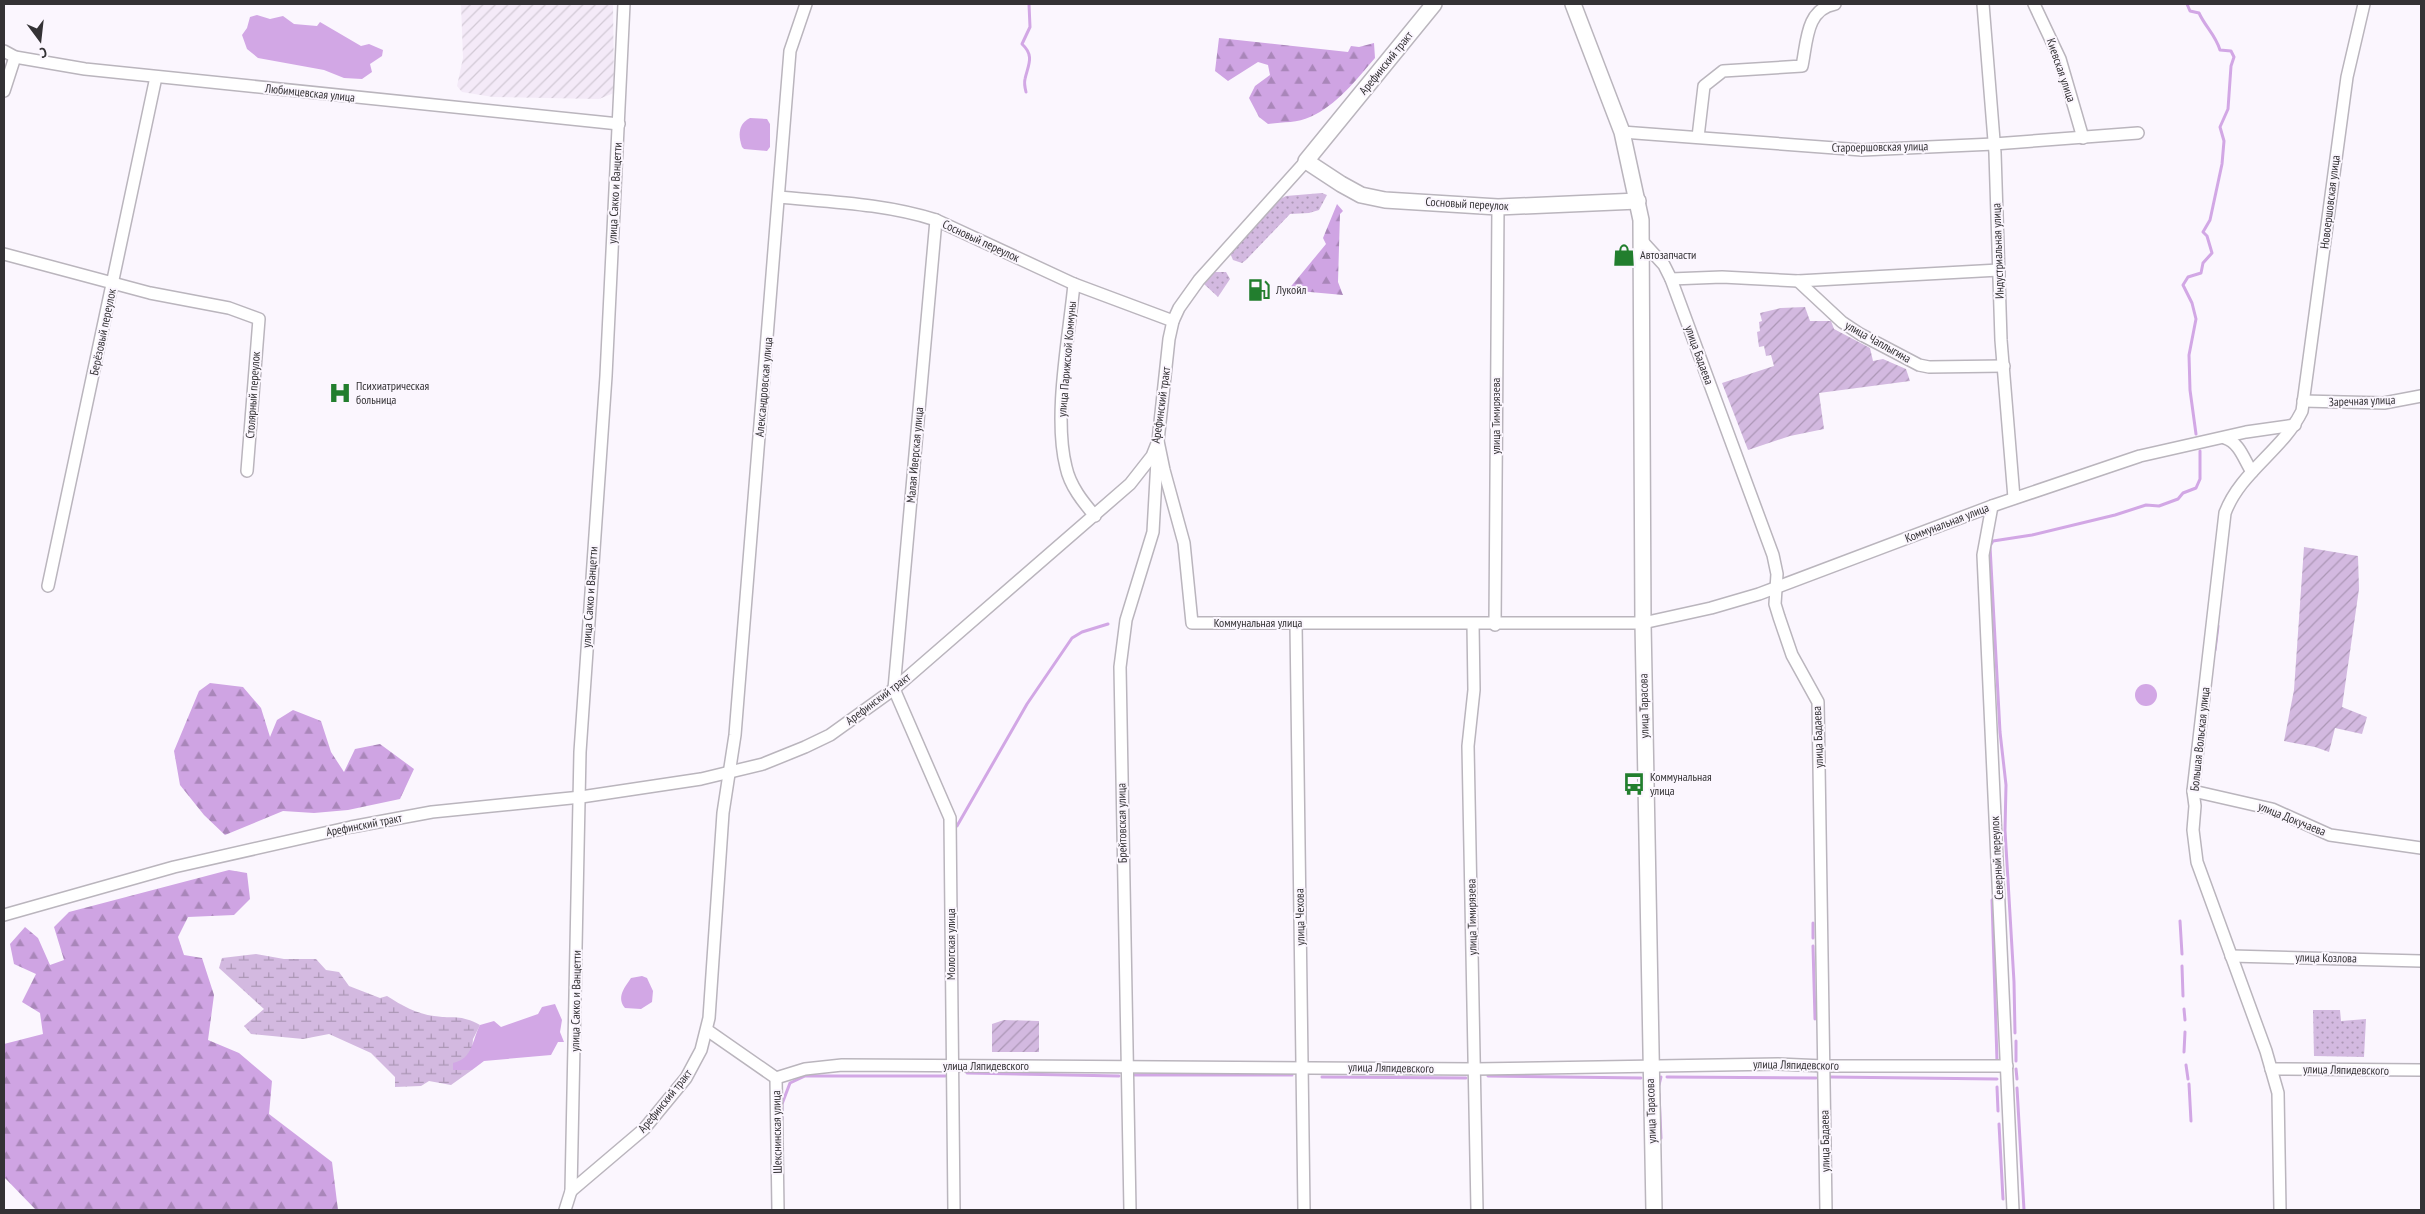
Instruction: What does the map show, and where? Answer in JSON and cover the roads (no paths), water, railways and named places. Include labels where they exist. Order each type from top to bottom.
[{"type":"street","name":"улица Сакко и Ванцетти","points":[[565,1210],[571,1190],[583,690],[606,376],[624,4]]},
{"type":"street","name":"Александровская улица","points":[[731,773],[790,51],[806,4]]},
{"type":"street","name":"Арефинский тракт","points":[[4,915],[174,867],[351,827],[432,812],[580,797],[731,773],[763,764],[813,743],[863,713],[894,689],[1130,484],[1152,456],[1158,441],[1173,321],[1179,308],[1199,280],[1306,161],[1434,4]]},
{"type":"street","points":[[1573,4],[1622,132],[1638,202]]},
{"type":"street","points":[[1698,137],[1704,86],[1723,71],[1802,66],[1813,18],[1818,11],[1833,4]]},
{"type":"street","name":"Индустриальная улица","points":[[1983,4],[1994,144],[2004,366],[2014,498]]},
{"type":"street","name":"Киевская улица","points":[[2034,4],[2060,59],[2083,138]]},
{"type":"street","name":"Новоершовская улица","points":[[2303,401],[2347,77],[2364,4]]},
{"type":"street","name":"Любимцевская улица","points":[[4,51],[15,57],[85,69],[618,124]]},
{"type":"street","points":[[4,91],[15,57]]},
{"type":"street","name":"Берёзовый переулок","points":[[48,586],[156,77]]},
{"type":"street","name":"Староершовская улица","points":[[1622,132],[1862,150],[1994,144],[2138,133]]},
{"type":"street","name":"Сосновый переулок","points":[[1306,161],[1361,195],[1385,200],[1498,207],[1638,202]]},
{"type":"street","name":"Сосновый переулок","points":[[779,197],[862,205],[916,214],[936,220],[1074,284],[1173,321]]},
{"type":"street","name":"улица Тарасова","points":[[1638,202],[1642,241],[1643,623],[1654,1210]]},
{"type":"street","name":"улица Тимирязева","points":[[1495,624],[1498,207]]},
{"type":"street","name":"Малая Иверская улица","points":[[894,689],[936,220]]},
{"type":"street","name":"улица Бадаева","points":[[1642,241],[1664,265],[1671,279],[1773,555],[1777,574],[1775,604],[1792,655],[1814,695],[1818,711],[1826,1210]]},
{"type":"street","points":[[4,254],[114,282]]},
{"type":"street","points":[[1671,279],[1722,278],[1798,281],[1999,270]]},
{"type":"street","name":"улица Чаплыгина","points":[[1798,281],[1848,326],[1919,365],[1929,367],[2004,366]]},
{"type":"street","name":"Столярный переулок","points":[[114,282],[150,293],[229,308],[259,319],[248,471]]},
{"type":"street","name":"улица Парижской Коммуны","points":[[1074,284],[1060,416],[1066,467],[1072,483],[1094,516]]},
{"type":"street","name":"Заречная улица","points":[[2303,401],[2384,403],[2421,396]]},
{"type":"street","name":"Большая Вольская улица","points":[[2280,1210],[2280,1108],[2278,1093],[2197,862],[2193,830],[2195,806],[2193,791],[2225,513],[2230,501],[2252,472],[2295,425],[2302,411],[2303,401]]},
{"type":"street","name":"Коммунальная улица","points":[[1158,441],[1184,543],[1192,623],[1643,623],[1710,608],[1775,588],[2014,498],[2140,456],[2246,432],[2295,425]]},
{"type":"street","points":[[2225,438],[2236,444],[2242,458],[2252,472]]},
{"type":"street","name":"Брейтовская улица","points":[[1130,1210],[1120,667],[1126,620],[1153,532],[1158,441]]},
{"type":"street","name":"Северный переулок","points":[[1992,506],[1983,555],[2013,1210]]},
{"type":"street","name":"улица Чехова","points":[[1296,624],[1304,1210]]},
{"type":"street","name":"улица Тимирязева","points":[[1474,624],[1474,690],[1468,746],[1477,1210]]},
{"type":"street","name":"Мологская улица","points":[[894,689],[950,818],[951,1066],[954,1210]]},
{"type":"street","name":"Арефинский тракт","points":[[571,1190],[633,1140],[669,1099],[694,1065],[707,1030],[723,813],[731,773]]},
{"type":"street","name":"улица Докучаева","points":[[2193,791],[2272,809],[2330,835],[2421,848]]},
{"type":"street","name":"улица Козлова","points":[[2231,956],[2421,961]]},
{"type":"street","name":"Шекснинская улица","points":[[707,1030],[776,1078],[778,1210]]},
{"type":"street","name":"улица Ляпидевского","points":[[776,1078],[805,1069],[842,1065],[1475,1069],[1778,1064],[1824,1066],[2007,1066]]},
{"type":"street","name":"улица Ляпидевского","points":[[2271,1069],[2421,1070]]},
{"type":"waterway","points":[[1026,92],[1025,81],[1029,57],[1026,48],[1022,44],[1030,27],[1029,4]]},
{"type":"waterway","points":[[2187,4],[2190,11],[2199,13],[2220,50],[2231,51],[2234,57],[2231,66],[2228,109],[2220,127],[2224,141],[2222,164],[2210,220],[2203,232],[2207,236],[2212,253],[2203,263],[2201,273],[2188,277],[2183,285],[2192,303],[2196,319],[2189,355],[2190,390],[2196,434]]},
{"type":"waterway","points":[[2015,1033],[2014,982],[2005,830],[2006,785],[2000,732],[1990,546],[1993,541],[2032,535],[2115,515],[2146,505],[2159,506],[2178,499],[2183,493],[2196,488],[2200,479],[2200,451]]},
{"type":"waterway","points":[[957,826],[1027,704],[1072,638],[1082,632],[1108,624]]},
{"type":"waterway","points":[[2215,650],[2218,626]]},
{"type":"waterway","points":[[1992,900],[1997,1061]]},
{"type":"waterway","points":[[2180,921],[2182,954]]},
{"type":"waterway","points":[[1813,923],[1813,938]]},
{"type":"waterway","points":[[1813,946],[1815,1019]]},
{"type":"waterway","points":[[2182,966],[2183,996]]},
{"type":"waterway","points":[[2184,1009],[2185,1020]]},
{"type":"waterway","points":[[2184,1052],[2185,1032]]},
{"type":"waterway","points":[[2016,1041],[2016,1061]]},
{"type":"waterway","points":[[2186,1065],[2188,1079]]},
{"type":"waterway","points":[[2016,1069],[2017,1079]]},
{"type":"waterway","points":[[967,1073],[1119,1076]]},
{"type":"waterway","points":[[1135,1075],[1292,1075]]},
{"type":"waterway","points":[[782,1119],[782,1104],[790,1083],[805,1076],[945,1076]]},
{"type":"waterway","points":[[1488,1076],[1641,1078]]},
{"type":"waterway","points":[[1322,1077],[1466,1078]]},
{"type":"waterway","points":[[1659,1085],[1661,1077]]},
{"type":"waterway","points":[[1667,1077],[1816,1078]]},
{"type":"waterway","points":[[1831,1077],[1997,1079]]},
{"type":"waterway","points":[[2189,1084],[2191,1121]]},
{"type":"waterway","points":[[1997,1087],[1998,1111]]},
{"type":"waterway","points":[[2017,1088],[2024,1210]]},
{"type":"waterway","points":[[1659,1094],[1661,1138]]},
{"type":"waterway","points":[[1999,1124],[2003,1199]]},
{"type":"place","name":"Автозапчасти","points":[[1624,255]]},
{"type":"place","name":"Лукойл","points":[[1259,290]]},
{"type":"place","name":"Психиатрическая больница","points":[[340,393]]},
{"type":"place","name":"Коммунальная улица","points":[[1634,784]]}]
